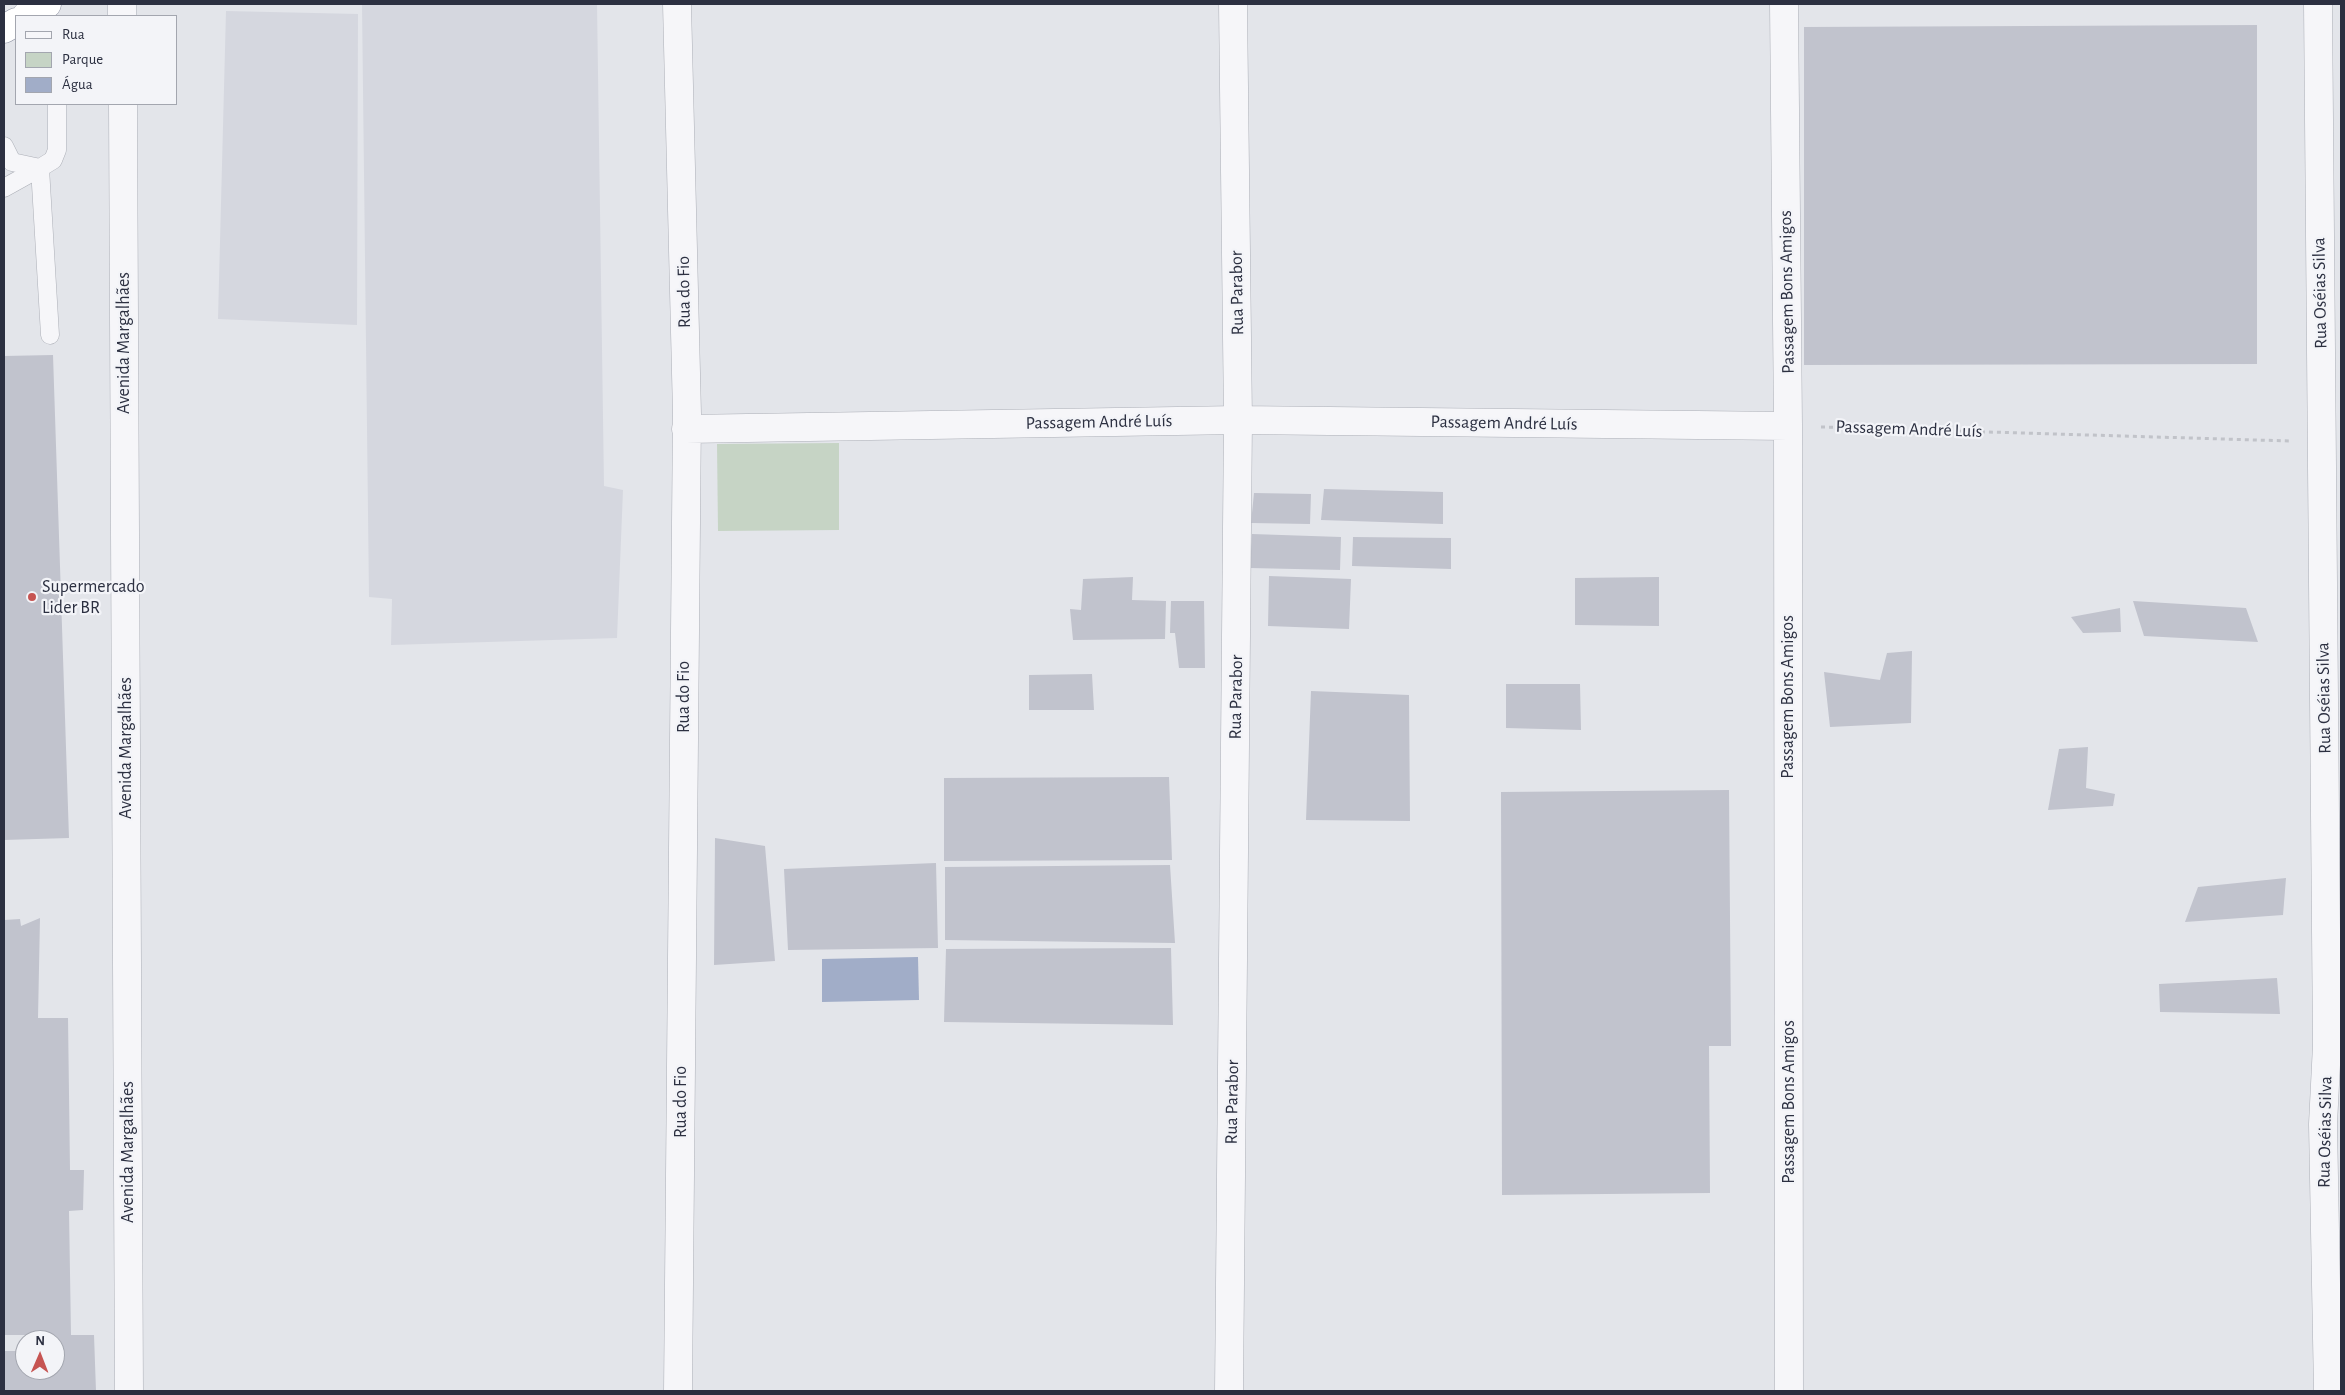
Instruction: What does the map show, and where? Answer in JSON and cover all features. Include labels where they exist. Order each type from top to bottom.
[{"type":"highway","points":[[4,30],[15,24]]},
{"type":"street","name":"Rua do Fio","points":[[677,4],[686,429],[678,1391]]},
{"type":"street","name":"Rua Parabor","points":[[1229,1391],[1238,420],[1233,4]]},
{"type":"street","name":"Passagem Bons Amigos","points":[[1784,4],[1788,426],[1789,1391]]},
{"type":"street","name":"Rua Oséias Silva","points":[[2318,4],[2331,376],[2322,442],[2334,1044],[2323,1124],[2328,1391]]},
{"type":"street","name":"Avenida Margalhães","points":[[123,105],[129,1391]]},
{"type":"street","name":"Passagem André Luís","points":[[686,429],[1238,420],[1788,426]]},
{"type":"lane","points":[[4,188],[53,160],[57,150],[57,105]]},
{"type":"lane","points":[[4,146],[12,162],[40,168]]},
{"type":"lane","points":[[40,168],[50,335]]},
{"type":"path","name":"Passagem André Luís","points":[[1788,426],[2322,442]]},
{"type":"shaded area","points":[[362,4],[597,4],[604,486],[623,490],[617,638],[391,645],[392,599],[369,597]]},
{"type":"shaded area","points":[[226,11],[358,14],[357,325],[218,319]]},
{"type":"green space","points":[[839,443],[839,530],[718,531],[717,444]]},
{"type":"water","points":[[918,957],[919,1000],[822,1002],[822,959]]},
{"type":"building","points":[[2257,25],[2257,364],[1804,365],[1804,27]]},
{"type":"building","name":"Supermercado Lider BR","points":[[53,355],[69,838],[4,840],[4,356]]},
{"type":"building","points":[[1324,489],[1443,492],[1443,524],[1321,520]]},
{"type":"building","points":[[1254,493],[1311,494],[1310,524],[1251,523]]},
{"type":"building","points":[[1252,534],[1341,537],[1340,570],[1250,568]]},
{"type":"building","points":[[1353,537],[1451,538],[1451,569],[1352,566]]},
{"type":"building","points":[[1269,576],[1351,579],[1349,629],[1268,626]]},
{"type":"building","points":[[1133,577],[1132,600],[1166,601],[1165,639],[1073,640],[1070,609],[1081,610],[1083,579]]},
{"type":"building","points":[[1659,577],[1659,626],[1575,625],[1575,578]]},
{"type":"building","points":[[1171,601],[1204,601],[1205,668],[1179,668],[1175,633],[1170,633]]},
{"type":"building","points":[[2133,601],[2246,608],[2258,642],[2144,636]]},
{"type":"building","points":[[2120,608],[2121,632],[2083,633],[2071,617]]},
{"type":"building","points":[[1912,651],[1911,723],[1830,727],[1824,672],[1880,680],[1887,653]]},
{"type":"building","points":[[1092,674],[1094,710],[1029,710],[1029,675]]},
{"type":"building","points":[[1506,684],[1580,684],[1581,730],[1506,728]]},
{"type":"building","points":[[1311,691],[1409,695],[1410,821],[1306,820]]},
{"type":"building","points":[[2088,747],[2086,788],[2115,794],[2113,806],[2048,810],[2059,749]]},
{"type":"building","points":[[1169,777],[1172,860],[944,861],[944,778]]},
{"type":"building","points":[[1729,790],[1731,1046],[1709,1046],[1710,1193],[1502,1195],[1501,792]]},
{"type":"building","points":[[715,838],[765,846],[775,961],[714,965]]},
{"type":"building","points":[[936,863],[938,948],[788,950],[784,869]]},
{"type":"building","points":[[1170,865],[1175,943],[945,940],[945,867]]},
{"type":"building","points":[[2286,878],[2283,915],[2185,922],[2198,887]]},
{"type":"building","points":[[40,918],[38,1018],[68,1018],[70,1170],[84,1170],[83,1210],[69,1211],[71,1335],[94,1335],[96,1391],[4,1391],[4,1351],[15,1351],[15,1380],[65,1380],[65,1330],[15,1330],[15,1335],[4,1335],[4,920],[20,919],[21,926]]},
{"type":"building","points":[[1171,948],[1173,1025],[944,1022],[946,949]]},
{"type":"building","points":[[2277,978],[2280,1014],[2160,1012],[2159,984]]},
{"type":"place","name":"Supermercado Lider BR","points":[[32,597]]}]
